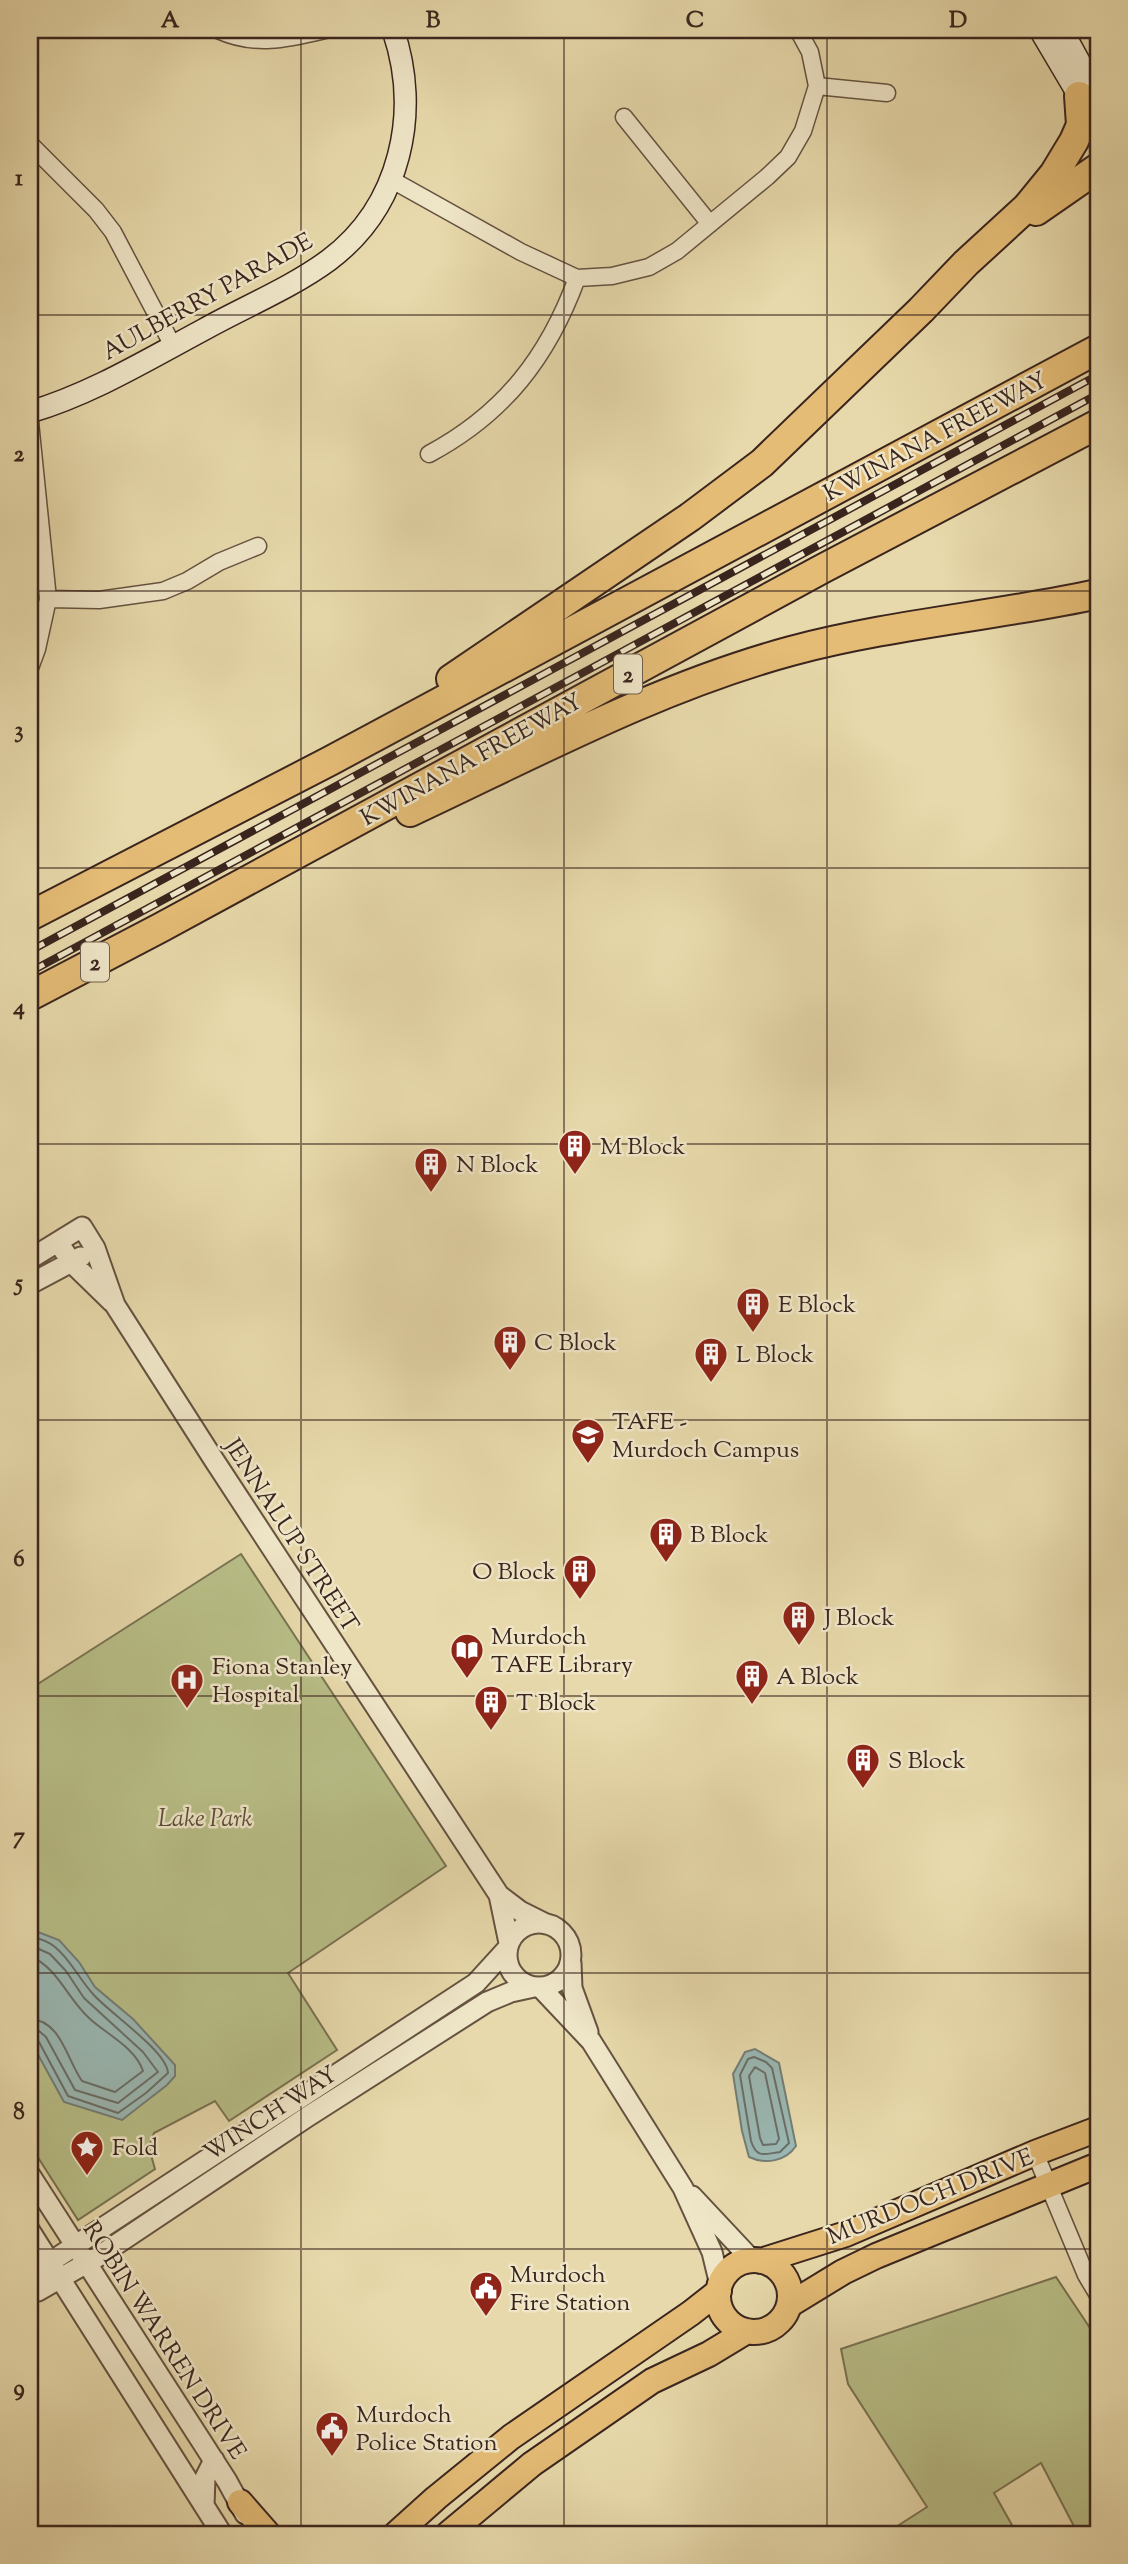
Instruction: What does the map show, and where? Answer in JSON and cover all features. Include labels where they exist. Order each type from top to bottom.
[{"type":"highway","points":[[330,761],[690,517],[762,463],[966,263],[1027,207],[1054,174],[1081,125],[1088,96]]},
{"type":"highway","points":[[966,263],[1098,168]]},
{"type":"highway","name":"KWINANA FREEWAY","points":[[30,916],[330,761],[1098,349]]},
{"type":"highway","name":"KWINANA FREEWAY","points":[[30,996],[1098,424]]},
{"type":"highway","points":[[160,928],[635,706],[706,679],[788,652],[862,634],[1098,594]]},
{"type":"main road","name":"AULBERRY PARADE","points":[[30,412],[92,388],[173,346],[331,259],[357,233],[392,180],[400,155],[406,108],[401,61],[393,30]]},
{"type":"main road","points":[[1040,30],[1088,96]]},
{"type":"main road","points":[[1062,30],[1098,128]]},
{"type":"main road","name":"MURDOCH DRIVE","points":[[396,2534],[511,2437],[719,2288],[731,2268],[846,2234],[1098,2129]]},
{"type":"main road","name":"MURDOCH DRIVE","points":[[448,2534],[532,2464],[652,2381],[709,2354],[747,2331],[758,2332],[777,2323],[789,2305],[854,2267],[1098,2165]]},
{"type":"main road","points":[[757,2260],[772,2265],[787,2282],[789,2305]]},
{"type":"main road","points":[[719,2288],[722,2312],[729,2321],[747,2331]]},
{"type":"main road","points":[[511,2437],[532,2464]]},
{"type":"main road","points":[[240,2502],[268,2534]]},
{"type":"street","points":[[218,30],[251,41],[269,42],[325,30]]},
{"type":"street","points":[[392,180],[521,252],[577,278],[612,276],[649,267],[677,251],[788,157],[803,131],[817,86],[810,52],[798,30]]},
{"type":"street","points":[[817,86],[887,93]]},
{"type":"street","points":[[624,117],[710,224]]},
{"type":"street","points":[[30,144],[96,210],[113,232],[173,346]]},
{"type":"street","points":[[429,454],[460,437],[485,418],[517,387],[549,342],[577,278]]},
{"type":"street","points":[[30,422],[48,599],[30,668]]},
{"type":"street","points":[[48,599],[99,600],[163,591],[258,546]]},
{"type":"street","name":"JENNALUP STREET","points":[[116,1305],[72,1263],[58,1242],[82,1227],[94,1248],[116,1305],[214,1460],[499,1895],[520,1911],[561,1931],[568,1941],[572,1988],[591,2042]]},
{"type":"street","points":[[30,1259],[58,1242]]},
{"type":"street","points":[[30,1284],[72,1263],[94,1248]]},
{"type":"street","name":"JENNALUP STREET","points":[[499,1895],[508,1946],[508,1966],[514,1976],[523,1983],[537,1988],[591,2042],[683,2188],[712,2252],[719,2288]]},
{"type":"street","points":[[508,1946],[516,1932],[527,1925],[546,1924]]},
{"type":"street","name":"WINCH WAY","points":[[67,2265],[476,1983],[508,1946]]},
{"type":"street","points":[[537,1988],[561,1979],[570,1962]]},
{"type":"street","name":"WINCH WAY","points":[[67,2265],[290,2129],[487,2001],[511,1992],[537,1988]]},
{"type":"street","points":[[1035,2153],[1086,2275],[1098,2295]]},
{"type":"street","name":"ROBIN WARREN DRIVE","points":[[30,2175],[63,2227],[67,2265]]},
{"type":"street","name":"JENNALUP STREET","points":[[683,2188],[757,2260]]},
{"type":"street","name":"ROBIN WARREN DRIVE","points":[[34,2238],[67,2265],[214,2460],[240,2502],[253,2534]]},
{"type":"street","points":[[67,2265],[73,2299]]},
{"type":"street","points":[[67,2265],[56,2288],[63,2290],[73,2299],[222,2534]]},
{"type":"street","points":[[204,2506],[205,2478],[214,2460]]},
{"type":"green space","name":"Lake Park","points":[[241,1554],[446,1866],[288,1973],[337,2050],[229,2121],[215,2101],[154,2133],[149,2148],[155,2169],[78,2220],[30,2145],[30,1689]]},
{"type":"green space","points":[[1056,2277],[1098,2340],[1098,2534],[1078,2534],[1041,2463],[994,2493],[1017,2534],[885,2534],[927,2507],[848,2384],[841,2349]]},
{"type":"water","points":[[30,1929],[59,1940],[79,1962],[95,1987],[133,2019],[175,2065],[175,2076],[167,2085],[122,2120],[64,2102],[30,2040]]},
{"type":"water","points":[[755,2049],[779,2063],[796,2146],[787,2155],[769,2161],[749,2157],[733,2074],[745,2052]]},
{"type":"railway","points":[[30,951],[1098,375]]},
{"type":"railway","points":[[30,972],[1098,394]]},
{"type":"place","name":"M Block","points":[[575,1176]]},
{"type":"place","name":"N Block","points":[[431,1194]]},
{"type":"place","name":"E Block","points":[[753,1334]]},
{"type":"place","name":"C Block","points":[[510,1372]]},
{"type":"place","name":"L Block","points":[[711,1384]]},
{"type":"place","name":"TAFE - Murdoch Campus","points":[[588,1465]]},
{"type":"place","name":"B Block","points":[[666,1564]]},
{"type":"place","name":"O Block","points":[[580,1601]]},
{"type":"place","name":"J Block","points":[[799,1647]]},
{"type":"place","name":"Murdoch TAFE Library","points":[[467,1680]]},
{"type":"place","name":"A Block","points":[[752,1706]]},
{"type":"place","name":"Fiona Stanley Hospital","points":[[187,1710]]},
{"type":"place","name":"T Block","points":[[491,1732]]},
{"type":"place","name":"S Block","points":[[863,1790]]},
{"type":"place","name":"Fold","points":[[87,2177]]},
{"type":"place","name":"Murdoch Fire Station","points":[[486,2318]]},
{"type":"place","name":"Murdoch Police Station","points":[[332,2458]]}]
